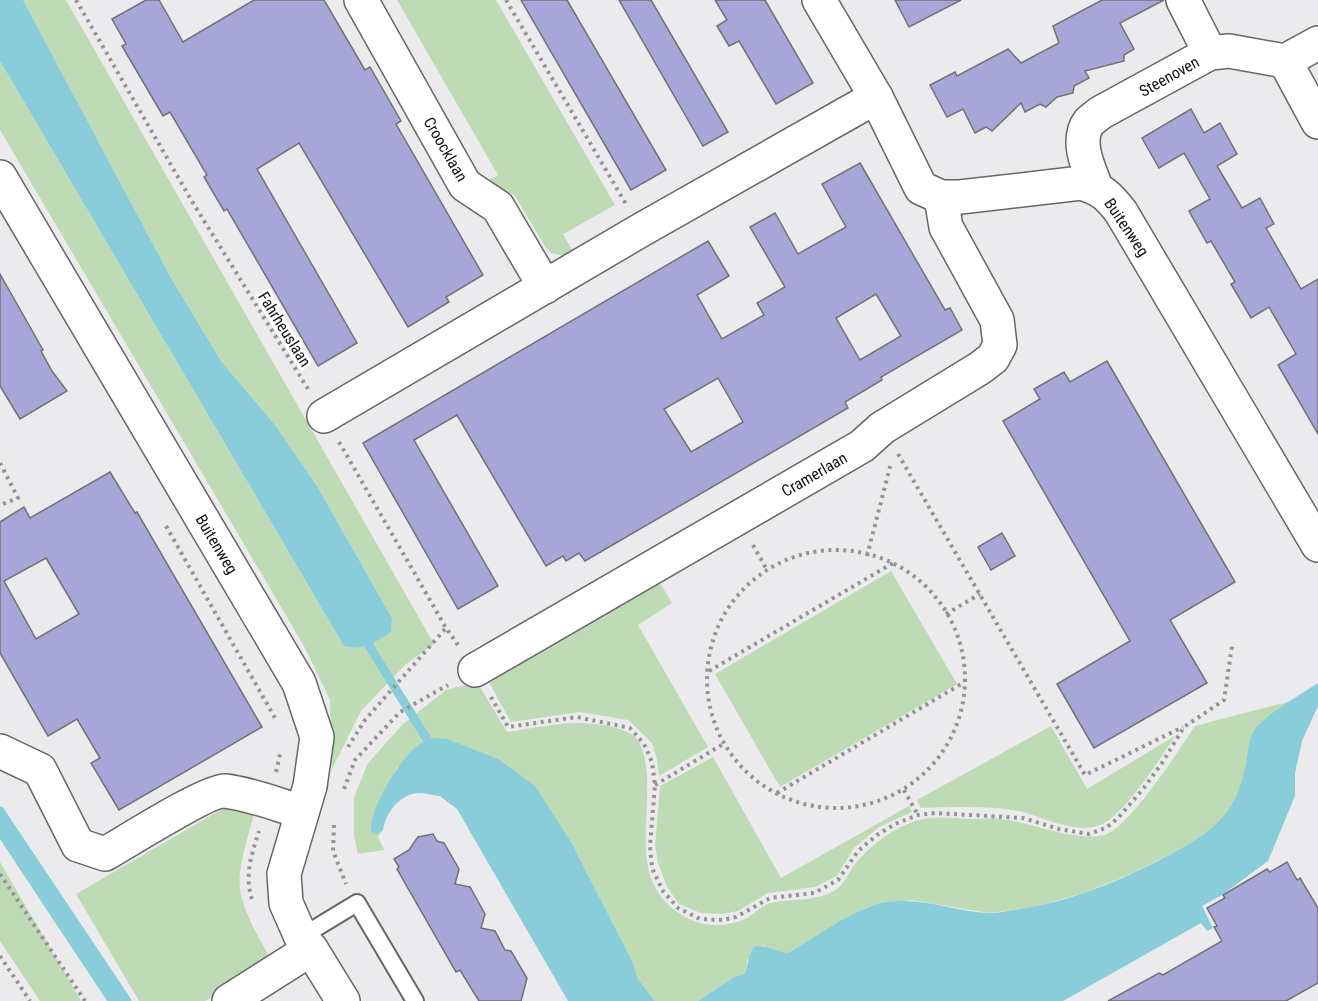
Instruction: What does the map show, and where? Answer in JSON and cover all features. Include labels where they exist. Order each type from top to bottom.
[{"type":"street","name":"Croocklaan","points":[[361,0],[465,185],[498,207],[545,287]]},
{"type":"street","points":[[819,0],[876,97],[921,188],[941,197]]},
{"type":"street","points":[[1183,0],[1210,53]]},
{"type":"street","points":[[1318,43],[1285,61],[1318,122]]},
{"type":"street","name":"Steenoven","points":[[1096,187],[1085,160],[1083,144],[1089,122],[1100,113],[1210,53],[1229,51],[1285,61]]},
{"type":"street","points":[[324,416],[641,230],[876,97]]},
{"type":"street","name":"Buitenweg","points":[[0,177],[299,683],[316,737],[310,786],[284,874],[286,903],[306,943],[343,1001]]},
{"type":"street","name":"Buitenweg","points":[[941,197],[1081,183],[1096,187],[1107,195],[1121,212],[1318,545]]},
{"type":"street","name":"Cramerlaan","points":[[475,670],[862,446],[882,428],[993,358],[1000,345],[998,320],[946,227],[941,197]]},
{"type":"street","points":[[0,751],[40,770],[78,845],[105,854],[193,803],[223,791],[302,812]]},
{"type":"street","points":[[229,1001],[306,943]]},
{"type":"lane","points":[[306,943],[357,903],[415,1001]]},
{"type":"path","name":"Fahrheuslaan","points":[[75,0],[190,198],[324,416],[446,628],[475,670],[508,727],[577,717],[608,722],[630,729],[644,744],[652,762],[655,785]]},
{"type":"path","points":[[506,0],[641,230]]},
{"type":"path","points":[[867,556],[895,449],[1085,776],[1184,727],[1224,700],[1232,646]]},
{"type":"path","points":[[0,463],[18,498],[0,505]]},
{"type":"path","points":[[163,521],[278,724]]},
{"type":"path","points":[[835,550],[893,562],[909,572],[928,589],[946,614],[955,632],[962,657],[964,683],[961,709],[952,733],[940,756],[923,775],[904,790],[880,803],[839,809],[801,804],[777,794],[760,784],[741,767],[725,743],[714,720],[710,699],[709,650],[718,626],[730,604],[746,587],[767,570],[789,560],[811,553],[835,550]]},
{"type":"path","points":[[709,671],[893,562]]},
{"type":"path","points":[[946,614],[980,594]]},
{"type":"path","points":[[345,752],[365,720],[446,628]]},
{"type":"path","points":[[342,795],[355,760],[400,712],[475,670]]},
{"type":"path","points":[[777,794],[964,683]]},
{"type":"path","points":[[725,743],[655,785],[650,846],[652,868],[663,891],[678,908],[700,920],[723,920],[736,917],[770,898],[814,893],[838,880],[858,851],[877,835],[895,824],[918,815],[935,813],[1023,818],[1059,829],[1089,834],[1106,828],[1118,818],[1143,789],[1184,727]]},
{"type":"path","points":[[255,908],[248,889],[250,861],[282,744]]},
{"type":"path","points":[[904,790],[918,815]]},
{"type":"path","points":[[334,819],[333,851],[345,882],[357,903]]},
{"type":"path","points":[[0,874],[85,1001]]},
{"type":"path","points":[[0,956],[30,1001]]},
{"type":"green space","points":[[23,0],[66,0],[434,644],[405,665],[361,711],[332,769],[330,700],[304,646],[0,130],[0,61],[344,646],[392,618],[317,486],[275,425],[221,361],[171,278]]},
{"type":"green space","points":[[397,0],[496,0],[615,205],[563,234],[576,257],[551,253],[515,196],[489,180],[498,175]]},
{"type":"green space","points":[[891,571],[957,684],[780,787],[715,674]]},
{"type":"green space","points":[[657,578],[672,603],[638,625],[708,747],[659,776],[652,743],[628,720],[580,712],[511,722],[486,677]]},
{"type":"green space","points":[[477,682],[507,732],[581,723],[617,728],[635,737],[646,763],[646,846],[653,883],[664,900],[680,914],[696,922],[713,925],[739,922],[771,903],[813,898],[834,891],[872,846],[902,826],[917,820],[998,819],[1084,836],[1107,834],[1129,816],[1141,802],[1195,726],[1295,700],[1263,721],[1253,732],[1242,785],[1232,806],[1222,819],[1211,830],[1185,847],[1135,872],[1084,893],[1030,908],[989,913],[911,900],[867,907],[788,953],[775,952],[762,945],[747,960],[748,968],[745,974],[734,977],[698,1001],[655,1001],[638,979],[632,961],[571,842],[397,767],[378,805],[371,826],[377,834],[383,830],[378,837],[384,850],[358,854],[354,836],[354,797],[368,763],[403,724],[446,690]]},
{"type":"green space","points":[[1051,726],[1087,789],[1175,736],[1144,782],[1124,806],[1106,822],[1095,827],[1072,827],[1013,810],[967,807],[921,808],[917,800]]},
{"type":"green space","points":[[713,757],[781,878],[909,806],[912,812],[879,827],[854,848],[837,876],[815,887],[768,893],[738,911],[722,914],[701,913],[679,904],[667,887],[658,863],[655,845],[660,786]]},
{"type":"green space","points":[[229,805],[255,810],[242,860],[240,889],[249,917],[272,962],[205,1001],[139,1001],[76,894]]},
{"type":"green space","points":[[0,862],[81,1001],[40,1001],[0,941]]},
{"type":"water","points":[[0,0],[23,0],[171,278],[221,361],[275,425],[317,486],[392,618],[391,632],[380,639],[369,645],[344,646],[0,61]]},
{"type":"water","points":[[1318,683],[1318,706],[1302,741],[1295,773],[1295,796],[1268,861],[1222,895],[1202,906],[1213,928],[1207,931],[1201,923],[1063,1001],[698,1001],[734,977],[745,974],[754,947],[788,953],[837,923],[863,909],[876,905],[913,901],[975,912],[1001,912],[1059,901],[1123,878],[1164,858],[1196,840],[1225,815],[1242,782],[1250,740],[1257,726]]},
{"type":"water","points":[[433,738],[447,739],[498,759],[535,786],[571,842],[632,961],[638,979],[655,1001],[568,1001],[457,809],[440,796],[421,793],[407,796],[391,810],[383,830],[377,834],[371,831],[375,809],[395,771],[420,744]]},
{"type":"water","points":[[0,816],[122,1001],[107,1001],[0,839]]},
{"type":"building","points":[[146,0],[159,0],[183,42],[254,0],[324,0],[365,70],[370,67],[401,121],[396,124],[483,275],[446,297],[449,302],[408,327],[299,143],[257,169],[357,343],[318,366],[227,209],[224,211],[204,177],[207,175],[170,112],[163,116],[122,46],[126,44],[112,19]]},
{"type":"building","points":[[521,0],[567,0],[666,170],[631,190]]},
{"type":"building","points":[[619,0],[651,0],[728,132],[703,146]]},
{"type":"building","points":[[715,0],[765,0],[813,83],[776,104],[739,41],[729,46],[717,26],[727,20]]},
{"type":"building","points":[[895,0],[961,0],[909,27]]},
{"type":"building","points":[[1102,0],[1164,0],[1120,23],[1134,49],[1124,55],[1124,61],[1085,71],[1089,78],[1074,86],[1073,93],[1057,97],[1046,107],[1040,104],[1025,112],[1021,103],[992,131],[986,127],[975,133],[963,109],[947,117],[930,85],[955,72],[957,76],[1008,49],[1021,63],[1059,43],[1053,26]]},
{"type":"building","points":[[1191,109],[1204,133],[1220,123],[1237,154],[1217,166],[1242,208],[1260,198],[1274,224],[1266,228],[1301,289],[1318,279],[1318,434],[1278,365],[1296,354],[1269,307],[1251,318],[1231,284],[1235,282],[1211,241],[1207,243],[1189,211],[1210,199],[1184,153],[1159,168],[1142,138]]},
{"type":"building","points":[[860,163],[945,310],[950,308],[962,330],[881,377],[882,380],[845,402],[848,408],[585,561],[579,553],[566,561],[563,556],[546,566],[457,415],[414,440],[498,586],[458,609],[363,443],[708,241],[729,276],[697,295],[722,339],[764,315],[757,303],[785,287],[750,227],[775,213],[798,254],[846,227],[822,184]],"holes":[[[876,294],[901,336],[860,360],[836,318]],[[718,378],[743,422],[691,452],[664,409]]]},
{"type":"building","points":[[0,274],[43,350],[41,351],[52,371],[67,391],[20,419],[0,386]]},
{"type":"building","points":[[1107,361],[1235,582],[1170,620],[1207,683],[1094,748],[1057,684],[1130,641],[1003,421],[1040,399],[1034,389],[1064,372],[1070,382]]},
{"type":"building","points":[[110,472],[135,513],[137,512],[262,727],[119,810],[91,763],[100,758],[77,719],[48,736],[0,653],[0,522],[24,507],[30,518]],"holes":[[[46,558],[79,614],[36,639],[4,581]]]},
{"type":"building","points":[[1002,533],[1015,556],[991,570],[978,547]]},
{"type":"building","points":[[433,834],[437,841],[444,843],[459,869],[455,884],[470,887],[485,914],[481,928],[495,931],[505,950],[511,951],[527,978],[521,1001],[479,1001],[460,970],[456,972],[397,869],[399,867],[394,859],[409,850],[418,837]]},
{"type":"building","points":[[1287,862],[1297,880],[1300,878],[1318,908],[1318,983],[1286,1001],[1108,1001],[1159,973],[1163,975],[1222,941],[1207,908],[1225,898],[1223,895],[1267,869],[1270,872]]},
{"type":"waterway","points":[[363,636],[433,749]]},
{"type":"waterway","points":[[0,811],[127,1001]]}]
